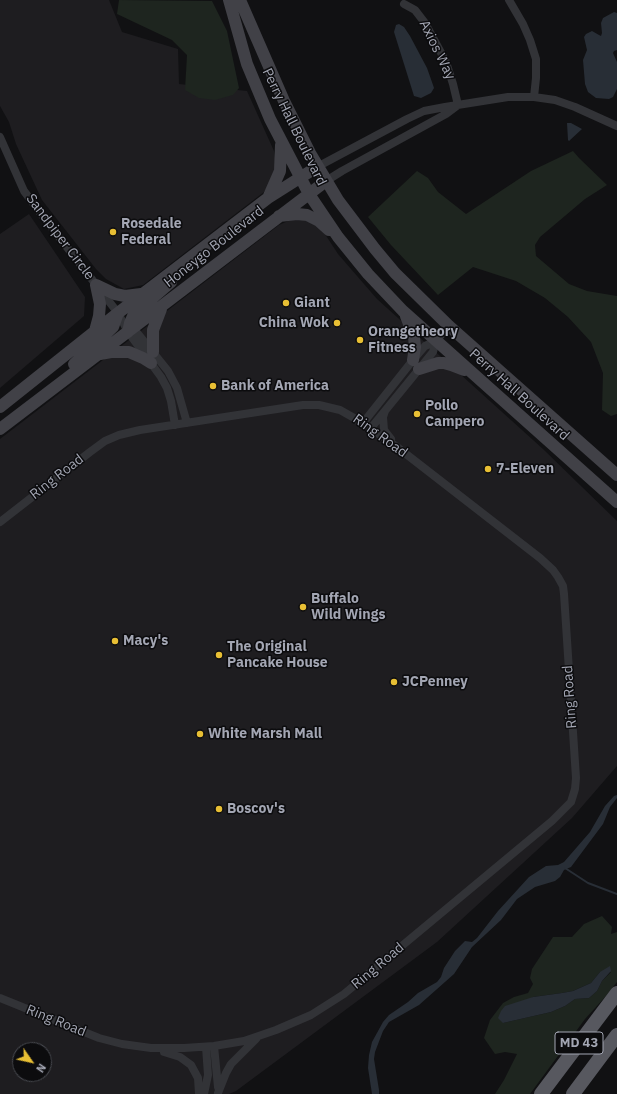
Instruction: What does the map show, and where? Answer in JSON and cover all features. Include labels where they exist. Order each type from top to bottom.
[{"type":"highway","name":"MD 43","points":[[541,1094],[617,993]]},
{"type":"highway","name":"MD 43","points":[[573,1094],[617,1035]]},
{"type":"main road","name":"Perry Hall Boulevard","points":[[229,0],[247,64],[270,119],[308,194],[338,237],[368,274],[403,311],[617,502]]},
{"type":"main road","name":"Perry Hall Boulevard","points":[[240,0],[284,101],[318,167],[349,214],[395,274],[449,326],[617,475]]},
{"type":"main road","points":[[268,198],[276,183],[280,171],[281,142]]},
{"type":"main road","name":"Honeygo Boulevard","points":[[2,407],[95,330],[268,198],[318,167]]},
{"type":"main road","name":"Honeygo Boulevard","points":[[0,429],[326,181]]},
{"type":"main road","points":[[279,216],[297,214],[306,215],[319,221],[338,237]]},
{"type":"main road","points":[[131,328],[134,314],[186,269],[203,248]]},
{"type":"main road","points":[[96,286],[115,294],[125,296],[146,292]]},
{"type":"main road","points":[[95,330],[99,316],[100,304],[96,286]]},
{"type":"main road","points":[[96,355],[111,352],[129,352],[143,358],[152,358],[152,330],[162,306]]},
{"type":"main road","points":[[403,311],[412,328],[416,364],[450,364],[472,374]]},
{"type":"main road","points":[[16,417],[113,328],[118,313]]},
{"type":"street","points":[[509,0],[523,24],[536,59],[534,97]]},
{"type":"street","name":"Axios Way","points":[[404,4],[415,10],[425,23],[446,62],[458,105]]},
{"type":"street","name":"Honeygo Boulevard","points":[[318,167],[407,118],[424,111],[508,96],[534,97],[555,100],[575,107],[617,126]]},
{"type":"street","name":"Honeygo Boulevard","points":[[326,181],[446,114],[458,105]]},
{"type":"street","name":"Sandpiper Circle","points":[[0,137],[24,191],[96,286],[131,328]]},
{"type":"street","points":[[371,428],[387,408],[416,364],[425,346],[436,341],[449,326]]},
{"type":"street","points":[[131,328],[152,358],[167,388],[175,424]]},
{"type":"street","points":[[152,358],[168,371],[177,388],[187,423]]},
{"type":"street","points":[[363,422],[416,364]]},
{"type":"street","name":"Ring Road","points":[[0,522],[105,442],[131,431],[280,408],[311,405],[326,406],[340,410],[363,422],[398,448],[540,558],[553,570],[561,581],[565,602],[575,773],[574,793],[570,802],[552,820],[344,994],[320,1010],[276,1030],[258,1037],[210,1047],[151,1048],[122,1044],[99,1038],[0,998]]},
{"type":"street","points":[[387,408],[383,417],[384,430],[398,448]]},
{"type":"street","points":[[218,1094],[226,1073],[232,1064],[247,1046],[258,1037]]},
{"type":"street","points":[[210,1047],[218,1076],[218,1094]]},
{"type":"street","points":[[204,1094],[208,1075],[210,1047]]},
{"type":"street","points":[[151,1048],[173,1054],[191,1065],[198,1078],[199,1094]]},
{"type":"shaded area","points":[[0,0],[109,0],[122,32],[178,49],[179,84],[247,91],[274,151],[276,163],[274,177],[264,192],[143,285],[124,289],[106,279],[96,269],[42,200],[16,144],[9,122],[0,106]]},
{"type":"shaded area","points":[[119,0],[212,1],[227,31],[239,88],[233,95],[215,100],[199,98],[185,90],[187,55],[172,40],[117,14]]},
{"type":"shaded area","points":[[614,12],[617,13],[617,50],[613,53],[617,62],[617,89],[613,97],[609,99],[596,98],[588,92],[585,84],[583,60],[587,50],[584,37],[592,31],[601,36],[601,23],[603,18]]},
{"type":"shaded area","points":[[399,24],[404,27],[410,36],[427,68],[434,88],[431,93],[421,98],[414,96],[394,32],[396,25]]},
{"type":"shaded area","points":[[567,123],[571,123],[582,129],[569,141],[568,140]]},
{"type":"shaded area","points":[[573,151],[607,185],[585,199],[540,237],[535,245],[536,256],[569,284],[587,291],[617,296],[617,414],[611,416],[602,410],[603,373],[591,342],[568,317],[545,298],[516,281],[473,267],[438,295],[391,245],[368,217],[417,171],[428,178],[438,192],[466,214],[531,171]]},
{"type":"shaded area","points":[[29,214],[85,297],[84,316],[0,388],[0,234]]},
{"type":"shaded area","name":"White Marsh Mall","points":[[295,218],[310,222],[321,228],[338,254],[377,299],[543,449],[617,521],[617,766],[572,818],[437,942],[236,1091],[229,1094],[0,1094],[0,439],[279,225]]},
{"type":"shaded area","points":[[617,795],[617,798],[610,807],[603,824],[571,867],[564,870],[560,877],[555,881],[535,887],[517,899],[501,920],[472,947],[454,974],[419,1005],[389,1022],[383,1031],[374,1059],[379,1094],[372,1094],[368,1068],[369,1055],[372,1042],[383,1022],[389,1015],[418,993],[437,982],[455,951],[465,941],[472,942],[477,938],[498,911],[529,877],[546,866],[558,865],[564,862],[590,832],[605,806],[614,796]]},
{"type":"shaded area","points":[[602,916],[612,927],[611,934],[617,932],[617,982],[585,1019],[530,1094],[495,1094],[517,1054],[505,1052],[495,1054],[484,1038],[490,1020],[503,1003],[514,997],[528,993],[533,984],[530,978],[532,969],[553,937],[572,937],[584,924]],"holes":[[[600,972],[611,972],[602,981],[597,991],[589,998],[575,999],[565,1006],[551,1012],[503,1023],[533,997],[573,991],[591,983]]]},
{"type":"shaded area","points":[[610,966],[611,971],[602,981],[597,991],[589,998],[575,999],[565,1006],[551,1012],[503,1023],[498,1018],[505,1006],[533,997],[573,991],[591,983],[600,972]]},
{"type":"waterway","points":[[565,868],[588,883],[617,894]]},
{"type":"place","name":"Rosedale Federal","points":[[113,232]]},
{"type":"place","name":"Giant","points":[[286,303]]},
{"type":"place","name":"China Wok","points":[[337,323]]},
{"type":"place","name":"Orangetheory Fitness","points":[[360,340]]},
{"type":"place","name":"Bank of America","points":[[213,386]]},
{"type":"place","name":"Pollo Campero","points":[[417,414]]},
{"type":"place","name":"7-Eleven","points":[[488,469]]},
{"type":"place","name":"Buffalo Wild Wings","points":[[303,607]]},
{"type":"place","name":"Macy's","points":[[115,641]]},
{"type":"place","name":"The Original Pancake House","points":[[219,655]]},
{"type":"place","name":"JCPenney","points":[[394,682]]},
{"type":"place","name":"White Marsh Mall","points":[[200,734]]},
{"type":"place","name":"Boscov's","points":[[219,809]]}]
